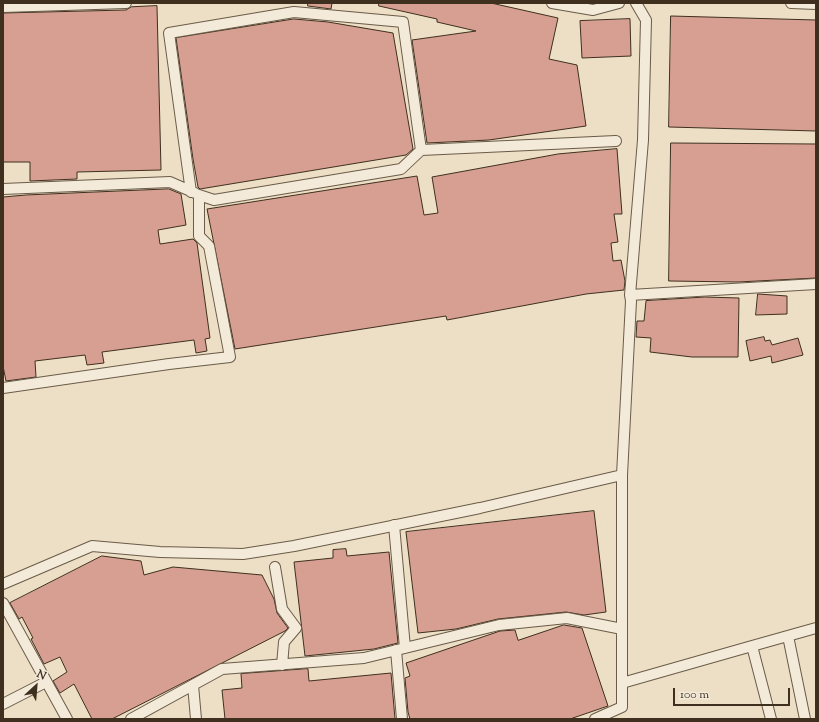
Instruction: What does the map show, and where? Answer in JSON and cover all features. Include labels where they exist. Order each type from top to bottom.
[{"type":"street","points":[[3,7],[126,3]]},
{"type":"street","points":[[552,3],[594,10],[619,3]]},
{"type":"street","points":[[595,719],[622,708],[622,476],[631,301],[630,295],[644,140],[646,20],[636,3]]},
{"type":"street","points":[[791,3],[816,4]]},
{"type":"street","points":[[3,388],[169,364],[230,357],[209,246],[199,236],[195,193],[169,33],[294,12],[404,22],[420,150]]},
{"type":"street","points":[[3,189],[170,182],[214,200],[401,169],[420,150],[616,141]]},
{"type":"street","points":[[630,295],[816,284]]},
{"type":"street","points":[[3,584],[92,546],[160,552],[243,554],[294,546],[480,508],[622,476]]},
{"type":"street","points":[[394,525],[402,719]]},
{"type":"street","points":[[275,567],[282,609],[296,628],[284,642],[282,665]]},
{"type":"street","points":[[3,603],[67,719]]},
{"type":"street","points":[[131,719],[222,670],[364,658],[499,625],[567,618],[622,629]]},
{"type":"street","points":[[622,683],[816,628]]},
{"type":"street","points":[[788,636],[806,719]]},
{"type":"street","points":[[752,646],[771,719]]},
{"type":"street","points":[[3,704],[46,682]]},
{"type":"street","points":[[194,685],[196,719]]},
{"type":"building","points":[[308,3],[332,3],[331,9],[308,6]]},
{"type":"building","points":[[379,3],[491,3],[558,18],[549,59],[577,65],[586,126],[489,140],[427,143],[412,40],[476,31],[437,22],[437,19],[379,6]]},
{"type":"building","points":[[157,6],[161,170],[77,172],[77,179],[30,181],[30,162],[3,162],[3,13],[126,10],[131,7]]},
{"type":"building","points":[[671,16],[816,20],[816,131],[669,127]]},
{"type":"building","points":[[294,19],[328,22],[393,33],[413,149],[406,155],[200,189],[198,187],[193,159],[176,38]]},
{"type":"building","points":[[630,19],[631,56],[582,58],[580,21]]},
{"type":"building","points":[[671,143],[816,144],[816,278],[738,282],[669,281]]},
{"type":"building","points":[[617,149],[622,214],[614,214],[618,242],[611,243],[613,261],[621,260],[625,281],[624,290],[586,294],[447,320],[446,316],[235,349],[207,209],[417,176],[424,215],[438,213],[432,177],[558,154]]},
{"type":"building","points":[[169,189],[181,194],[186,225],[158,230],[160,244],[193,239],[197,243],[210,338],[205,339],[207,351],[196,353],[194,340],[102,352],[104,363],[87,365],[85,355],[35,361],[36,377],[6,381],[3,366],[3,197]]},
{"type":"building","points":[[758,294],[787,296],[787,314],[756,315]]},
{"type":"building","points":[[705,297],[739,298],[738,357],[692,357],[650,352],[651,338],[636,337],[637,321],[644,321],[646,301]]},
{"type":"building","points":[[764,337],[765,341],[770,340],[772,345],[798,338],[803,355],[772,363],[771,356],[750,361],[746,341]]},
{"type":"building","points":[[594,511],[606,612],[584,615],[566,612],[498,619],[456,629],[418,633],[406,532]]},
{"type":"building","points":[[346,549],[347,556],[389,552],[398,643],[374,649],[305,656],[294,562],[333,558],[333,550]]},
{"type":"building","points":[[102,556],[141,561],[144,575],[173,567],[262,575],[274,599],[277,613],[288,628],[285,631],[112,719],[92,719],[74,684],[60,693],[53,681],[67,672],[60,657],[44,664],[22,617],[19,619],[10,603]]},
{"type":"building","points":[[564,625],[582,628],[608,706],[570,719],[410,719],[405,678],[410,676],[406,663],[500,631],[515,630],[518,640]]},
{"type":"building","points":[[308,669],[309,681],[391,673],[395,719],[225,719],[222,690],[242,688],[241,674]]}]
